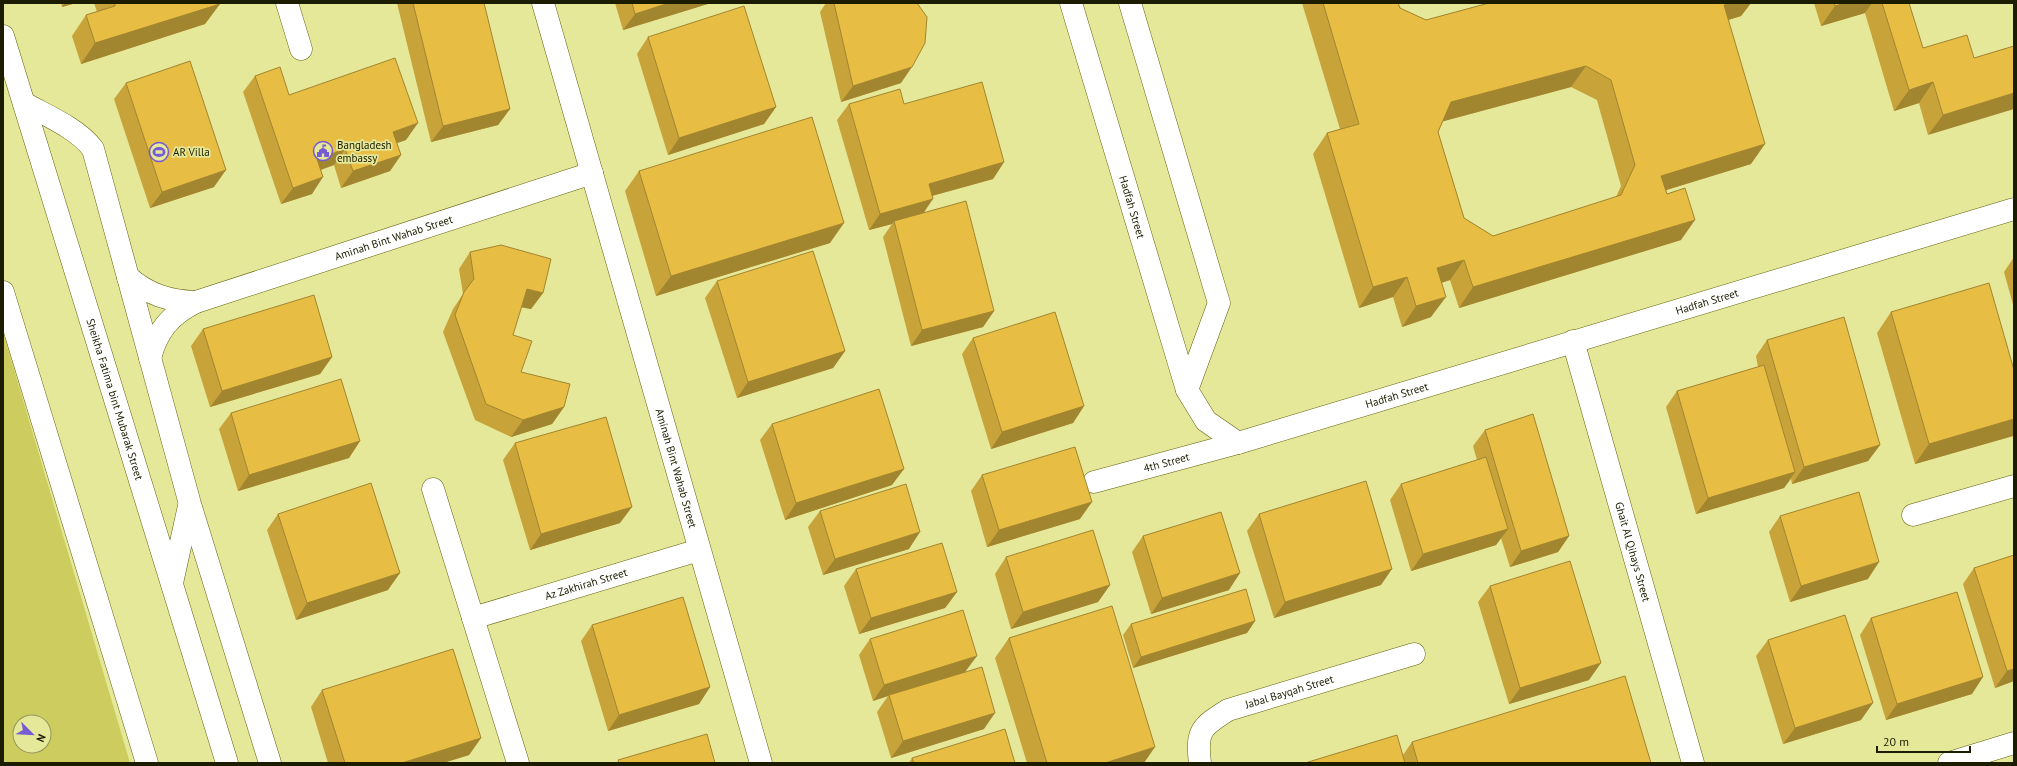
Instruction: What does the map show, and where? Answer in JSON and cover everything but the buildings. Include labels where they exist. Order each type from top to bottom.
[{"type":"street","points":[[287,3],[301,49]]},
{"type":"street","name":"Aminah Bint Wahab Street","points":[[543,3],[761,763]]},
{"type":"street","name":"Hadfah Street","points":[[1071,3],[1187,390],[1206,421],[1238,443],[1573,340],[2014,209]]},
{"type":"street","points":[[1130,3],[1218,303],[1187,390]]},
{"type":"street","name":"Sheikha Fatima bint Mubarak Street","points":[[3,36],[227,763]]},
{"type":"street","points":[[24,102],[78,134],[86,140],[93,150],[190,504],[270,763]]},
{"type":"street","name":"Aminah Bint Wahab Street","points":[[150,358],[154,344],[170,318],[182,309],[196,302],[592,173]]},
{"type":"street","name":"Aminah Bint Wahab Street","points":[[128,277],[152,294],[166,299],[196,302]]},
{"type":"street","points":[[3,292],[147,763]]},
{"type":"street","name":"Ghait Al Qihays Street","points":[[1573,340],[1693,763]]},
{"type":"street","name":"4th Street","points":[[1094,482],[1238,443]]},
{"type":"street","points":[[1913,515],[2014,486]]},
{"type":"street","points":[[434,489],[518,763]]},
{"type":"street","points":[[172,583],[190,504]]},
{"type":"street","name":"Az Zakhirah Street","points":[[473,618],[699,550]]},
{"type":"street","name":"Jabal Bayqah Street","points":[[1200,763],[1198,742],[1207,723],[1228,710],[1414,654]]},
{"type":"street","points":[[1948,763],[2014,744]]},
{"type":"shaded area","points":[[3,332],[130,763],[5,763],[3,755]]},
{"type":"place","name":"Bangladesh embassy","points":[[323,151]]},
{"type":"place","name":"AR Villa","points":[[159,152]]}]
